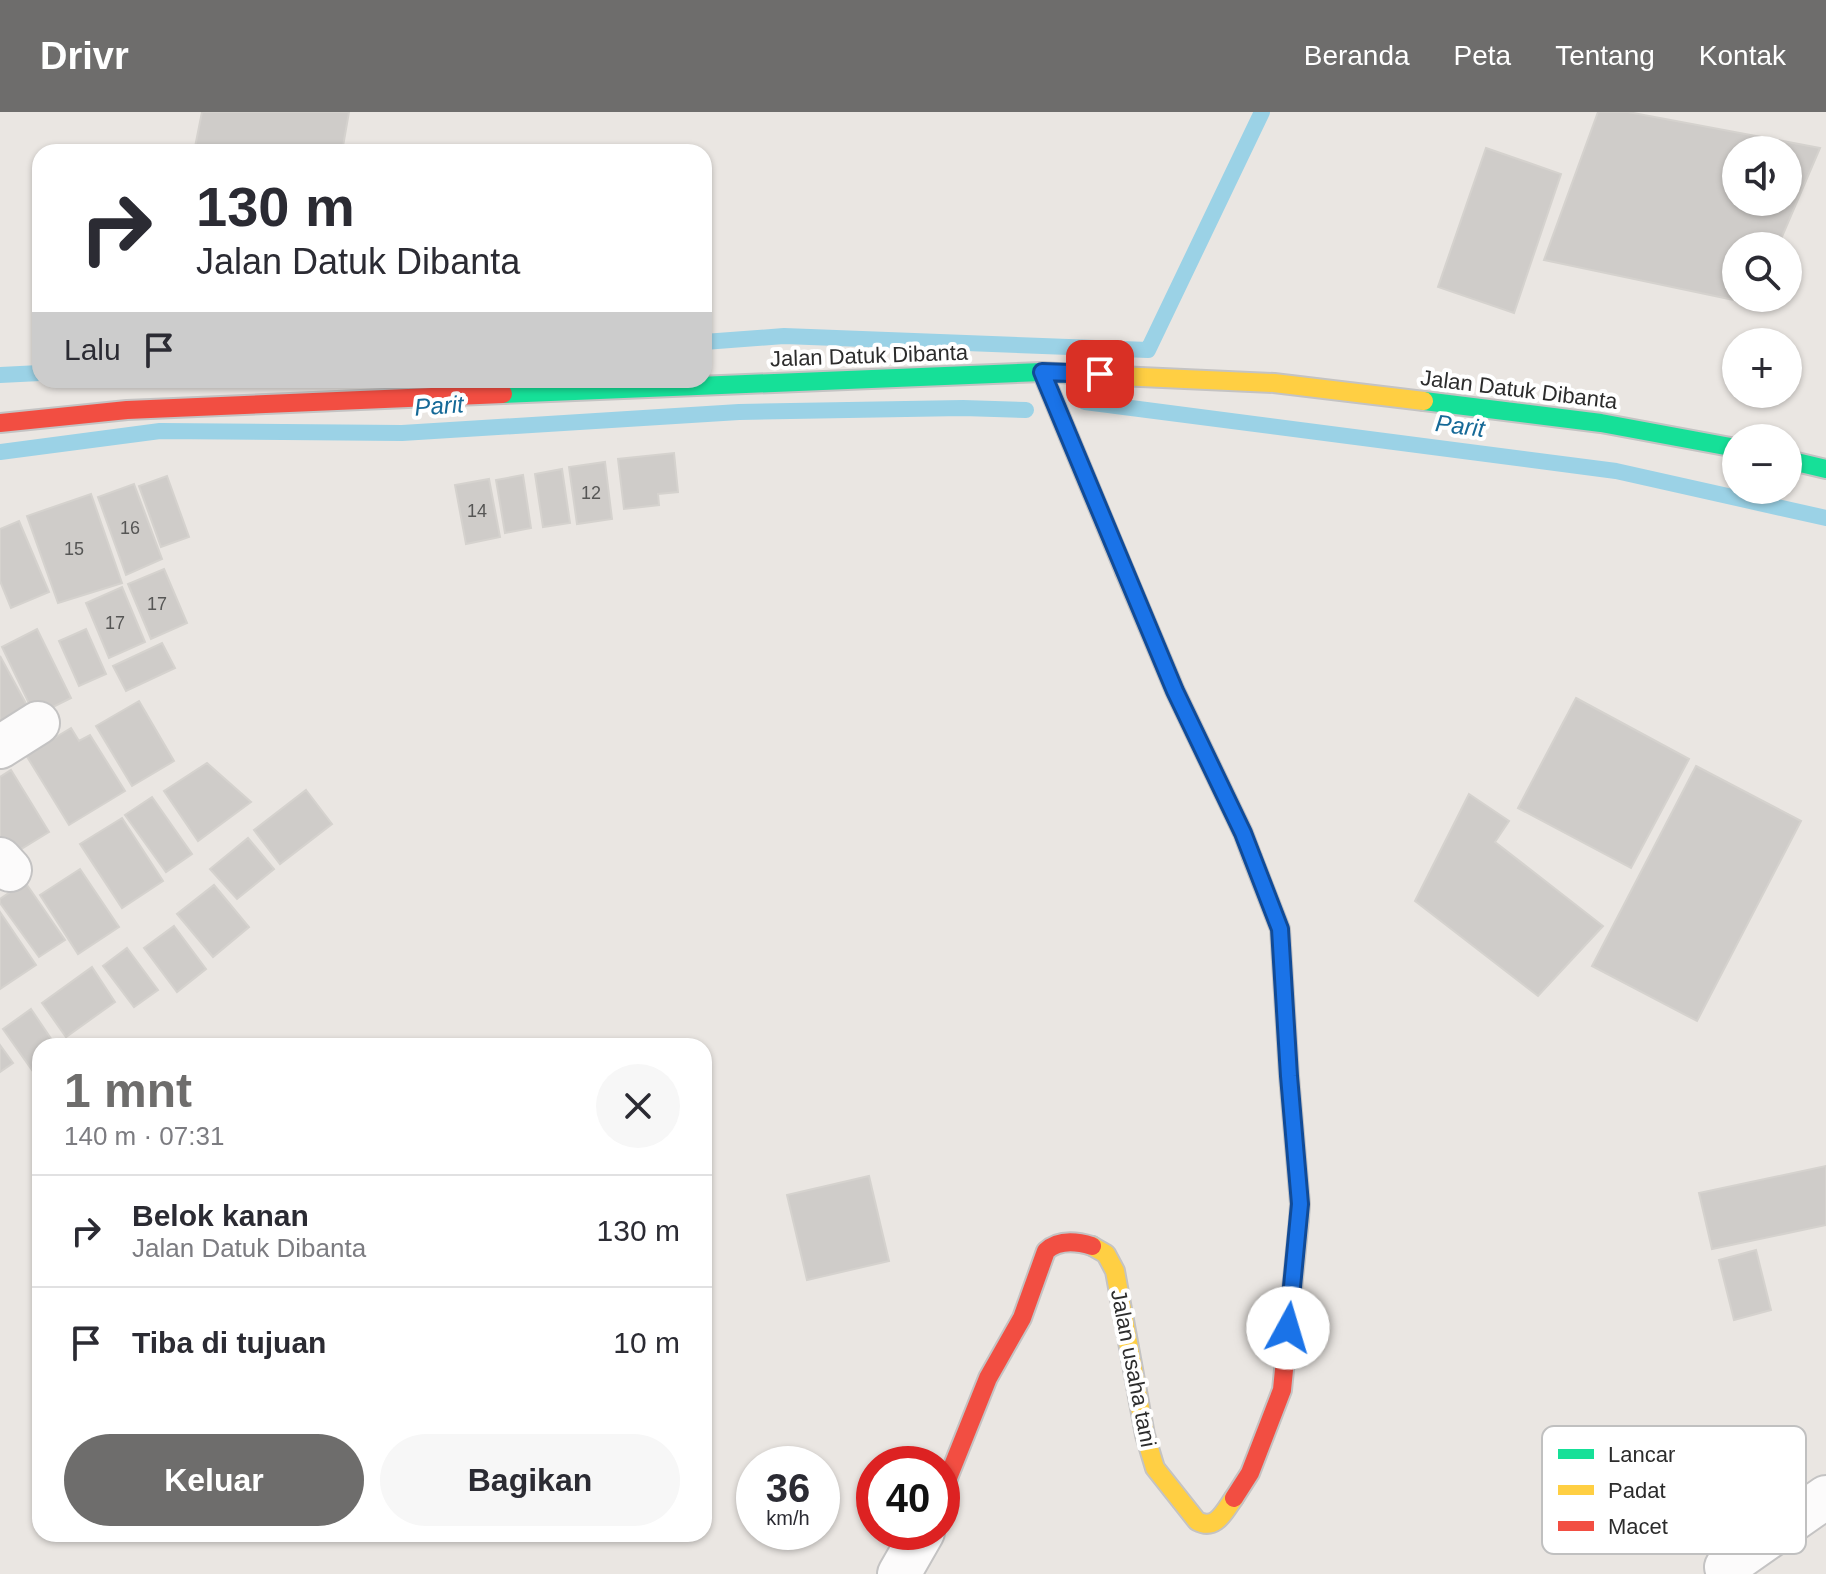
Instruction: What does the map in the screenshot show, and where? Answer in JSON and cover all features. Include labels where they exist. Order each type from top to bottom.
[{"type":"street","name":"Jalan Datuk Dibanta","points":[[712,386],[1042,372],[1274,383],[1601,423],[1722,445]]},
{"type":"street","name":"Jalan usaha tani","points":[[960,1448],[988,1378],[1022,1318],[1046,1251],[1050,1246],[1068,1241],[1087,1245],[1105,1253],[1115,1271],[1145,1435],[1155,1468],[1197,1521],[1205,1525],[1213,1524],[1250,1473],[1282,1390],[1300,1204],[1280,929],[1243,833],[1175,691],[1042,372]]},
{"type":"street","name":"Jalan Datuk Dibanta","points":[[0,423],[127,410],[657,388]]},
{"type":"street","points":[[1802,463],[1826,469]]},
{"type":"street","points":[[0,747],[38,723]]},
{"type":"street","points":[[1806,1511],[1826,1497]]},
{"type":"street","points":[[899,1574],[913,1550]]},
{"type":"street","points":[[1726,1567],[1745,1554]]},
{"type":"building","points":[[202,112],[349,112],[343,144],[196,144]]},
{"type":"building","points":[[1598,112],[1628,112],[1756,136],[1722,136],[1722,216],[1791,216],[1784,232],[1722,232],[1722,297],[1544,260]]},
{"type":"building","points":[[1802,145],[1820,148],[1802,190]]},
{"type":"building","points":[[1486,148],[1561,174],[1514,313],[1438,287]]},
{"type":"building","points":[[674,453],[678,492],[658,494],[659,505],[624,509],[618,459]]},
{"type":"building","points":[[605,462],[612,519],[577,524],[569,467]]},
{"type":"building","points":[[562,469],[570,523],[543,527],[535,474]]},
{"type":"building","points":[[523,475],[531,528],[505,533],[496,480]]},
{"type":"building","points":[[167,476],[189,537],[161,547],[139,486]]},
{"type":"building","points":[[489,479],[500,537],[466,544],[455,485]]},
{"type":"building","points":[[134,484],[162,559],[126,575],[98,497]]},
{"type":"building","points":[[91,494],[122,583],[58,603],[27,516]]},
{"type":"building","points":[[19,521],[49,592],[11,608],[0,581],[0,529]]},
{"type":"building","points":[[164,569],[187,623],[151,639],[128,584]]},
{"type":"building","points":[[122,587],[145,642],[109,658],[86,603]]},
{"type":"building","points":[[37,629],[71,698],[35,716],[2,647]]},
{"type":"building","points":[[86,629],[106,674],[79,686],[59,641]]},
{"type":"building","points":[[162,643],[175,668],[126,691],[113,666]]},
{"type":"building","points":[[0,656],[29,709],[0,724]]},
{"type":"building","points":[[1576,698],[1689,759],[1631,868],[1518,808]]},
{"type":"building","points":[[139,701],[174,761],[132,786],[96,726]]},
{"type":"building","points":[[71,728],[79,741],[90,735],[125,791],[69,825],[26,755]]},
{"type":"building","points":[[207,763],[251,802],[198,841],[164,791]]},
{"type":"building","points":[[1696,766],[1801,821],[1697,1021],[1592,966]]},
{"type":"building","points":[[11,770],[49,832],[0,862],[0,777]]},
{"type":"building","points":[[306,790],[332,824],[280,864],[254,830]]},
{"type":"building","points":[[1469,794],[1509,821],[1495,842],[1603,926],[1538,996],[1415,901]]},
{"type":"building","points":[[152,797],[192,854],[166,872],[125,815]]},
{"type":"building","points":[[122,818],[163,881],[122,908],[80,844]]},
{"type":"building","points":[[248,838],[274,869],[237,899],[210,869]]},
{"type":"building","points":[[80,869],[119,927],[78,954],[40,895]]},
{"type":"building","points":[[25,882],[65,940],[39,957],[0,903],[0,899]]},
{"type":"building","points":[[214,885],[249,927],[213,957],[177,914]]},
{"type":"building","points":[[0,912],[36,965],[0,989]]},
{"type":"building","points":[[174,926],[206,969],[177,992],[144,948]]},
{"type":"building","points":[[127,948],[158,990],[134,1007],[103,966]]},
{"type":"building","points":[[92,967],[115,1002],[66,1037],[42,1003]]},
{"type":"building","points":[[31,1009],[51,1038],[32,1038],[32,1070],[3,1029]]},
{"type":"building","points":[[0,1045],[13,1063],[0,1072]]},
{"type":"building","points":[[1826,1166],[1826,1225],[1712,1249],[1699,1193]]},
{"type":"building","points":[[869,1176],[889,1261],[807,1280],[787,1195]]},
{"type":"building","points":[[1756,1250],[1771,1310],[1734,1320],[1719,1260]]},
{"type":"waterway","name":"Parit","points":[[712,341],[784,336],[1148,350],[1262,112]]},
{"type":"waterway","name":"Parit","points":[[0,375],[32,373]]},
{"type":"waterway","name":"Parit","points":[[1085,402],[1616,471],[1826,518]]},
{"type":"waterway","name":"Parit","points":[[0,452],[160,431],[402,433],[739,412],[963,408],[1026,410]]},
{"type":"traffic: fast","points":[[712,385],[1042,372],[1075,374]]},
{"type":"traffic: fast","points":[[503,394],[650,388]]},
{"type":"traffic: fast","points":[[1424,401],[1601,423],[1722,445]]},
{"type":"traffic: fast","points":[[1802,463],[1826,469]]},
{"type":"traffic: fast","points":[[1252,857],[1280,929],[1299,1219]]},
{"type":"traffic: slow","points":[[1075,374],[1274,383],[1424,401]]},
{"type":"traffic: slow","points":[[1125,572],[1175,691],[1252,857]]},
{"type":"traffic: slow","points":[[1092,1246],[1106,1254],[1115,1271],[1145,1435],[1155,1468],[1197,1521],[1214,1522],[1234,1498]]},
{"type":"traffic: jam","points":[[1042,372],[1125,572]]},
{"type":"traffic: jam","points":[[0,423],[127,410],[503,394]]},
{"type":"traffic: jam","points":[[1234,1498],[1250,1473],[1282,1390],[1299,1219]]},
{"type":"traffic: jam","points":[[960,1448],[988,1378],[1022,1318],[1046,1251],[1056,1244],[1068,1242],[1092,1246]]},
{"type":"route","points":[[1100,374],[1042,372],[1175,691],[1243,833],[1280,929],[1300,1204],[1288,1328]]}]
